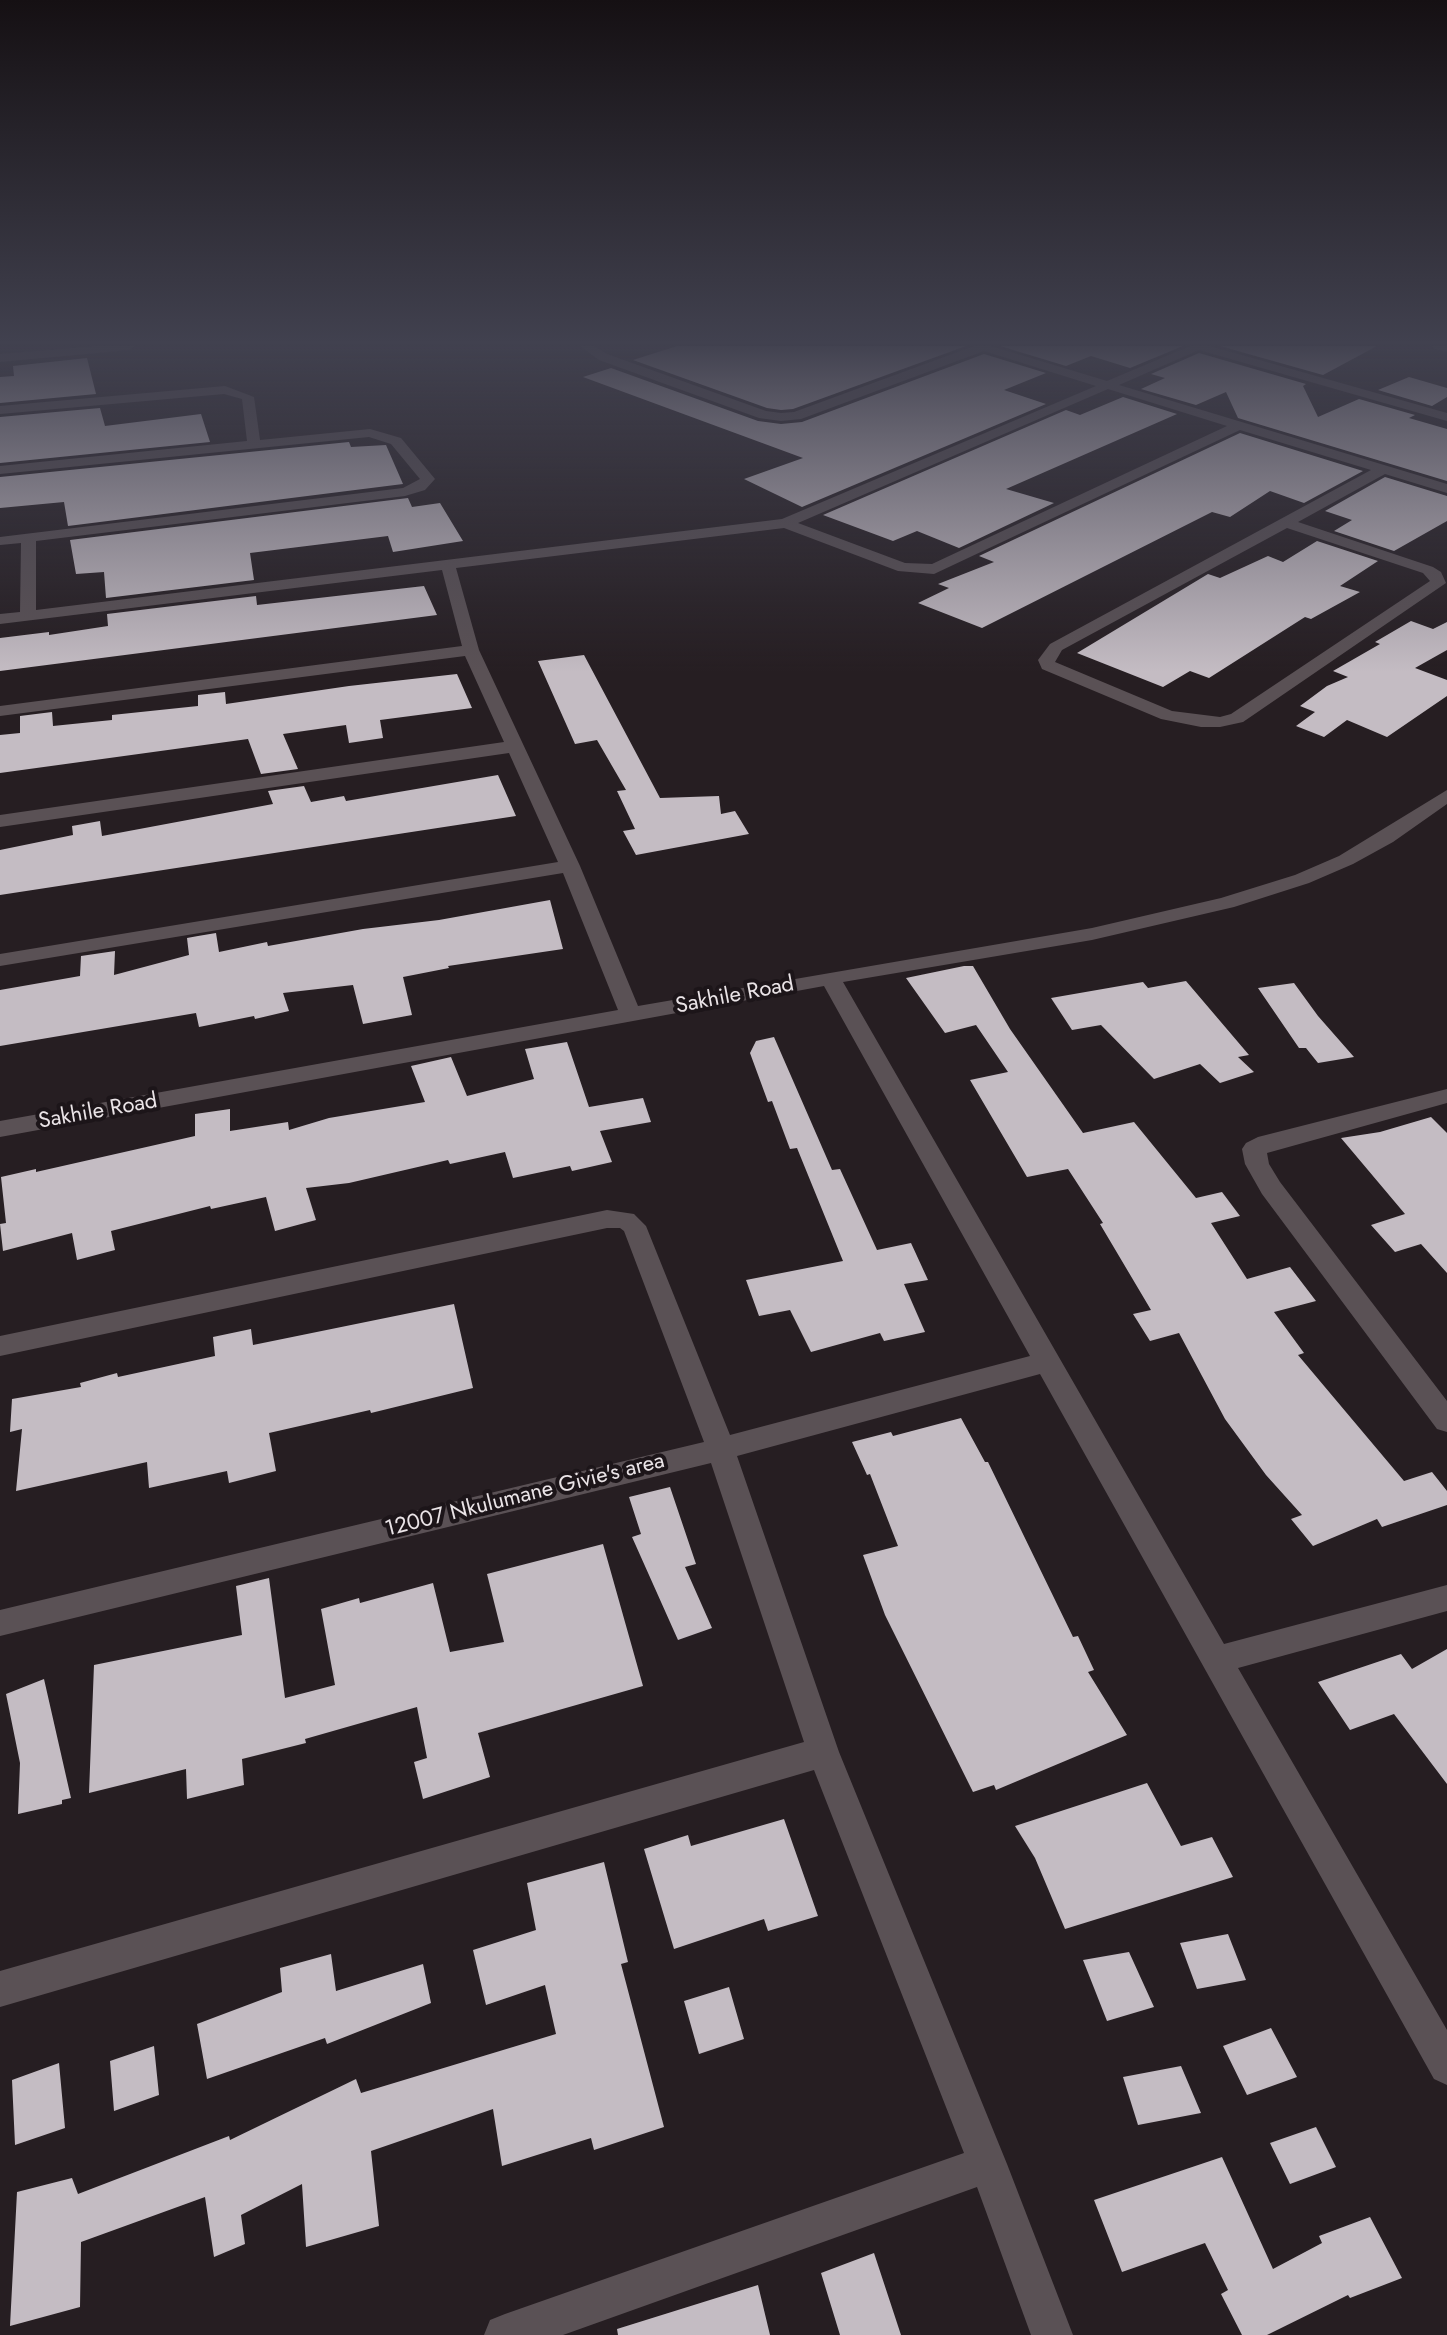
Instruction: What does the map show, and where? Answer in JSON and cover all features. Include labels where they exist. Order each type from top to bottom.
[{"type":"street","points":[[0,470],[141,455]]},
{"type":"street","points":[[0,541],[405,492],[420,487],[428,479],[408,455]]},
{"type":"street","points":[[0,619],[785,523],[943,455]]},
{"type":"street","points":[[785,523],[903,568],[934,569],[1176,455]]},
{"type":"street","points":[[1338,455],[1447,489]]},
{"type":"street","points":[[1288,523],[1428,570],[1436,575],[1438,583],[1237,718],[1220,722],[1201,722],[1167,715],[1048,665],[1046,660],[1056,647],[1384,469]]},
{"type":"street","points":[[28,615],[29,538]]},
{"type":"street","points":[[448,565],[471,650],[570,866],[631,1016]]},
{"type":"street","points":[[0,711],[471,650]]},
{"type":"street","points":[[0,821],[517,746]]},
{"type":"street","name":"Sakhile Road","points":[[0,1129],[830,978],[1092,934],[1227,903],[1302,879],[1346,860],[1386,838],[1447,796]]},
{"type":"street","points":[[0,960],[570,866]]},
{"type":"street","points":[[830,978],[1447,2066]]},
{"type":"street","points":[[1447,1096],[1266,1143],[1254,1149],[1257,1164],[1271,1188],[1447,1421]]},
{"type":"street","points":[[0,1346],[607,1219],[625,1220],[634,1226],[721,1449],[823,1752],[988,2164],[1052,2335]]},
{"type":"street","name":"12007 Nkulumane Givie's area","points":[[0,1623],[721,1449],[1047,1362]]},
{"type":"street","points":[[1216,1660],[1447,1598]]},
{"type":"street","points":[[0,1989],[823,1752]]},
{"type":"street","points":[[518,2333],[988,2164]]},
{"type":"building","points":[[0,455],[80,455],[0,463]]},
{"type":"building","points":[[220,455],[390,455],[403,484],[68,526],[64,502],[0,508],[0,477]]},
{"type":"building","points":[[795,455],[925,455],[802,507],[744,479],[803,458]]},
{"type":"building","points":[[962,455],[1084,455],[1006,489],[1054,503],[959,548],[917,531],[893,541],[823,515]]},
{"type":"building","points":[[1193,455],[1311,455],[1363,471],[1304,503],[1270,491],[1230,517],[1212,512],[982,628],[918,603],[949,588],[938,584],[994,562],[979,556]]},
{"type":"building","points":[[1361,455],[1447,455],[1447,481]]},
{"type":"building","points":[[1385,477],[1447,496],[1447,521],[1394,551],[1334,531],[1352,520],[1325,511]]},
{"type":"building","points":[[408,498],[412,507],[440,503],[463,541],[393,552],[388,536],[250,553],[254,580],[106,598],[104,572],[76,574],[70,540]]},
{"type":"building","points":[[1317,541],[1378,561],[1340,586],[1360,592],[1311,619],[1305,617],[1209,678],[1190,671],[1163,687],[1077,653],[1208,574],[1220,578],[1268,556],[1283,562]]},
{"type":"building","points":[[424,586],[437,615],[0,671],[0,638],[49,632],[49,635],[108,626],[107,614],[256,596],[257,605]]},
{"type":"building","points":[[1411,621],[1433,629],[1447,622],[1447,650],[1415,668],[1447,680],[1447,696],[1387,737],[1347,720],[1324,737],[1296,726],[1315,712],[1300,706],[1327,686],[1348,677],[1333,671],[1380,644],[1375,642]]},
{"type":"building","points":[[584,655],[660,798],[719,796],[721,814],[735,811],[749,834],[636,855],[623,831],[635,829],[617,791],[626,790],[597,740],[575,744],[538,661]]},
{"type":"building","points":[[457,674],[472,708],[380,720],[383,738],[349,743],[346,725],[283,734],[298,769],[261,774],[248,739],[0,773],[0,735],[20,733],[20,716],[52,712],[53,726],[112,720],[112,715],[198,706],[198,695],[225,692],[226,704]]},
{"type":"building","points":[[498,775],[516,816],[0,895],[0,850],[73,835],[72,826],[100,821],[102,836],[273,804],[268,791],[304,786],[311,802],[344,796],[346,801]]},
{"type":"building","points":[[550,900],[563,949],[448,966],[403,977],[412,1015],[363,1024],[353,985],[283,993],[289,1011],[255,1019],[254,1016],[199,1027],[196,1013],[0,1046],[0,990],[80,976],[81,956],[115,951],[114,975],[189,955],[187,938],[198,936],[216,933],[219,952],[267,942],[268,946],[363,929],[439,920]]},
{"type":"building","points":[[973,966],[1010,1029],[1083,1133],[1134,1122],[1196,1198],[1222,1192],[1240,1216],[1211,1223],[1247,1279],[1290,1267],[1316,1301],[1274,1312],[1304,1353],[1298,1355],[1404,1481],[1432,1472],[1447,1491],[1447,1505],[1382,1527],[1377,1519],[1313,1546],[1291,1519],[1302,1515],[1266,1475],[1225,1419],[1179,1333],[1150,1341],[1133,1314],[1151,1310],[1100,1224],[1103,1223],[1068,1169],[1027,1177],[970,1080],[1008,1072],[976,1025],[945,1033],[906,978]]},
{"type":"building","points":[[1186,981],[1249,1055],[1238,1057],[1254,1072],[1220,1083],[1200,1064],[1154,1079],[1101,1025],[1072,1030],[1051,998],[1143,982],[1148,988]]},
{"type":"building","points":[[1294,983],[1354,1057],[1318,1063],[1306,1048],[1299,1048],[1258,988]]},
{"type":"building","points":[[774,1037],[832,1170],[840,1169],[877,1250],[911,1243],[928,1280],[904,1284],[925,1332],[884,1341],[880,1333],[811,1352],[790,1310],[759,1316],[746,1280],[843,1261],[797,1148],[790,1149],[750,1053],[756,1041]]},
{"type":"building","points":[[567,1042],[589,1107],[643,1098],[651,1122],[600,1131],[612,1162],[572,1171],[570,1166],[513,1178],[505,1152],[450,1164],[448,1160],[349,1183],[306,1188],[316,1220],[275,1231],[266,1197],[211,1209],[210,1206],[111,1231],[115,1250],[77,1260],[72,1233],[3,1251],[0,1224],[6,1223],[1,1177],[195,1136],[195,1114],[230,1109],[230,1131],[288,1122],[289,1130],[329,1118],[425,1102],[411,1066],[451,1057],[467,1096],[534,1079],[525,1049]]},
{"type":"building","points":[[1431,1117],[1447,1133],[1447,1273],[1421,1244],[1395,1252],[1371,1225],[1405,1214],[1341,1138],[1380,1132]]},
{"type":"building","points":[[454,1304],[473,1388],[371,1413],[370,1410],[269,1433],[276,1471],[229,1483],[227,1471],[149,1488],[147,1462],[16,1491],[22,1429],[10,1432],[12,1399],[81,1387],[80,1383],[117,1373],[118,1377],[215,1356],[213,1337],[251,1329],[253,1345]]},
{"type":"building","points":[[961,1418],[985,1462],[988,1462],[1073,1637],[1078,1636],[1094,1670],[1088,1672],[1127,1735],[996,1790],[994,1785],[973,1792],[885,1615],[863,1555],[898,1546],[870,1474],[867,1475],[852,1442],[891,1432],[893,1436]]},
{"type":"building","points":[[670,1487],[696,1564],[685,1567],[712,1628],[678,1640],[632,1537],[641,1534],[629,1497]]},
{"type":"building","points":[[603,1544],[643,1686],[478,1733],[490,1777],[423,1799],[414,1762],[427,1758],[417,1707],[305,1739],[306,1743],[242,1759],[244,1785],[187,1799],[186,1769],[89,1793],[94,1665],[242,1635],[236,1586],[269,1578],[285,1698],[335,1685],[321,1609],[359,1598],[360,1603],[433,1583],[450,1652],[504,1642],[487,1574]]},
{"type":"building","points":[[1447,1649],[1447,1784],[1394,1714],[1350,1730],[1318,1682],[1401,1654],[1412,1669]]},
{"type":"building","points":[[44,1679],[71,1798],[62,1800],[62,1804],[18,1814],[20,1763],[6,1694]]},
{"type":"building","points":[[1147,1783],[1181,1846],[1212,1837],[1233,1877],[1065,1929],[1035,1858],[1015,1826]]},
{"type":"building","points":[[784,1819],[818,1916],[768,1931],[764,1919],[674,1949],[644,1849],[688,1835],[691,1846]]},
{"type":"building","points":[[604,1862],[628,1962],[621,1964],[664,2127],[594,2150],[591,2138],[502,2166],[493,2109],[371,2151],[379,2226],[306,2247],[302,2184],[241,2215],[245,2244],[214,2257],[205,2197],[81,2242],[80,2307],[10,2326],[17,2192],[72,2178],[78,2194],[229,2136],[230,2140],[356,2079],[361,2093],[556,2034],[545,1985],[486,2005],[473,1950],[536,1930],[527,1883]]},
{"type":"building","points":[[1228,1934],[1246,1980],[1197,1989],[1180,1943]]},
{"type":"building","points":[[1129,1952],[1154,2007],[1107,2021],[1083,1960]]},
{"type":"building","points":[[331,1954],[336,1991],[423,1964],[431,2003],[327,2044],[325,2038],[207,2079],[197,2024],[282,1992],[280,1968]]},
{"type":"building","points":[[729,1987],[744,2039],[699,2054],[684,2001]]},
{"type":"building","points":[[1271,2028],[1297,2077],[1247,2095],[1223,2046]]},
{"type":"building","points":[[154,2046],[159,2095],[114,2111],[110,2061]]},
{"type":"building","points":[[59,2063],[65,2128],[15,2145],[12,2080]]},
{"type":"building","points":[[1181,2066],[1201,2113],[1138,2125],[1123,2077]]},
{"type":"building","points":[[1316,2127],[1336,2167],[1290,2184],[1270,2143]]},
{"type":"building","points":[[1222,2157],[1273,2269],[1322,2243],[1319,2236],[1370,2217],[1402,2278],[1350,2298],[1348,2295],[1267,2335],[1242,2335],[1221,2294],[1228,2290],[1205,2243],[1122,2272],[1094,2200]]},
{"type":"building","points":[[874,2253],[901,2335],[840,2335],[821,2273]]},
{"type":"building","points":[[758,2285],[770,2335],[618,2335],[617,2329]]}]
